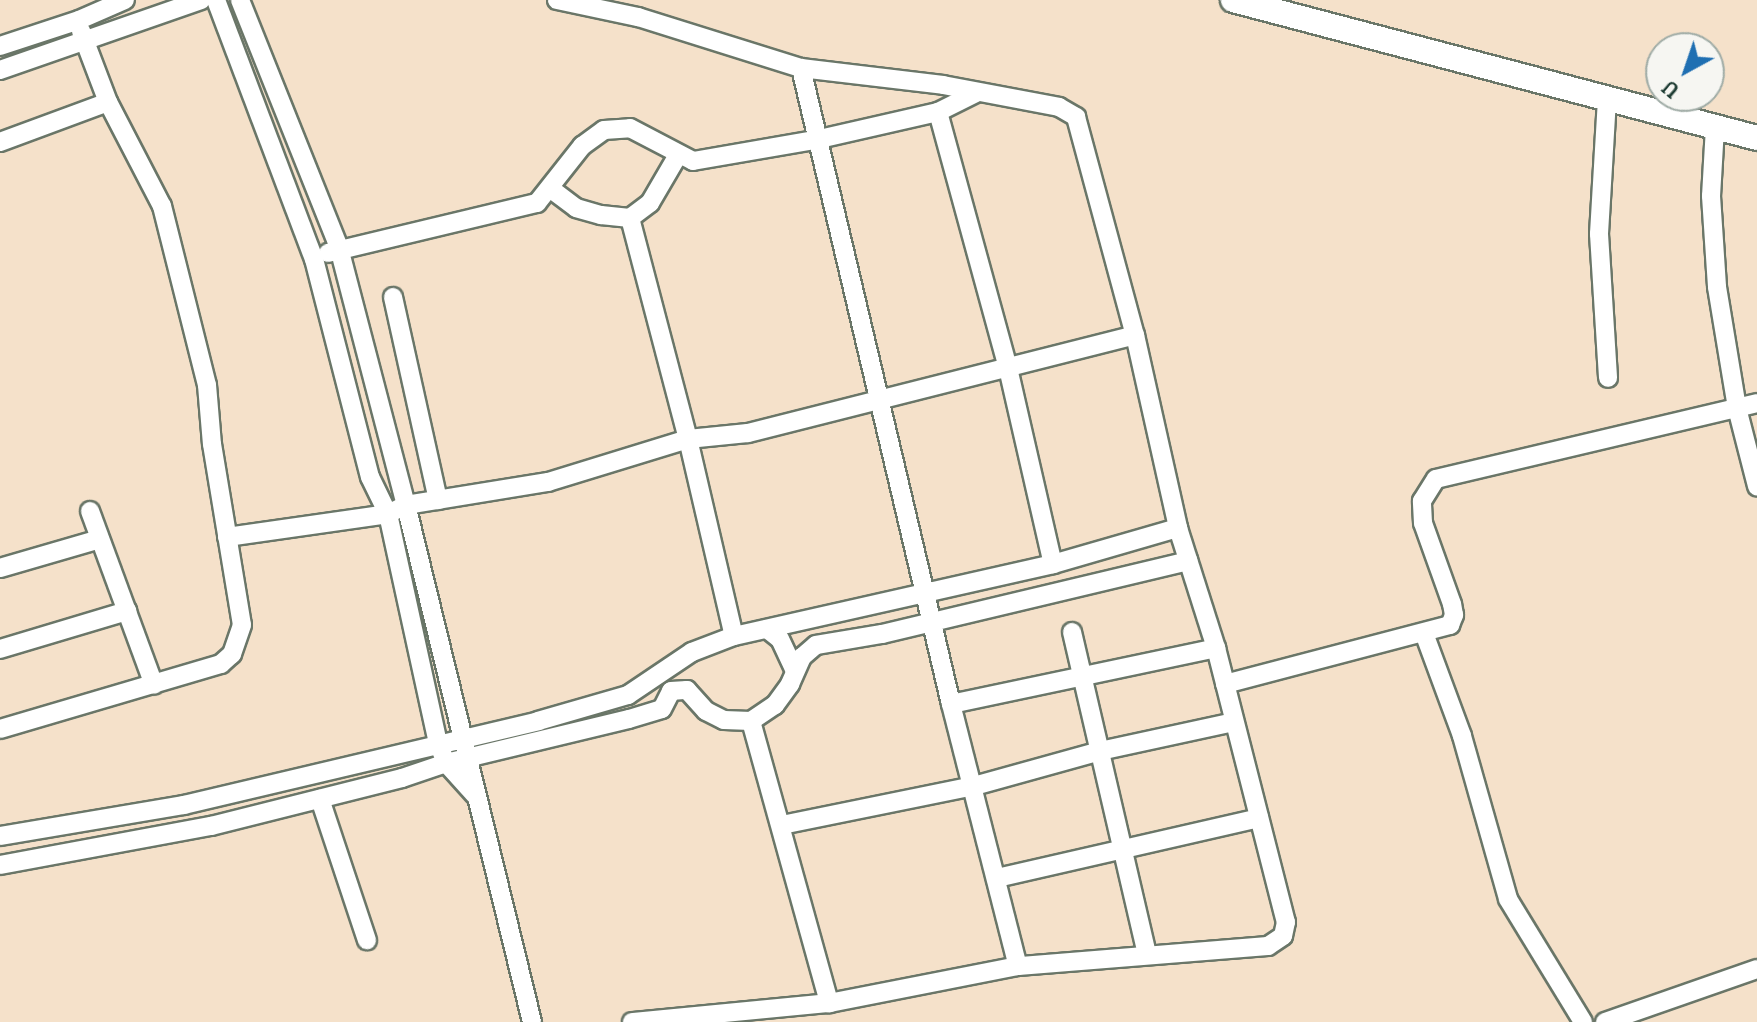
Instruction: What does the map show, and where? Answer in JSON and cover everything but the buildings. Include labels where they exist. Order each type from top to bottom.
[{"type":"main road","points":[[1233,0],[1290,8],[1607,99],[1757,138]]},
{"type":"street","points":[[0,70],[201,0]]},
{"type":"street","points":[[216,0],[314,259],[370,477],[388,514],[438,743],[446,763],[477,797]]},
{"type":"street","points":[[240,0],[339,248],[464,737],[532,1022]]},
{"type":"street","points":[[557,0],[639,8],[801,68],[943,85],[1059,107],[1076,117],[1135,335],[1178,528],[1216,648],[1286,922],[1286,929],[1278,942],[1268,946],[1018,966],[829,1003],[632,1022]]},
{"type":"street","points":[[0,46],[79,20],[115,2]]},
{"type":"street","points":[[0,729],[221,664],[232,654],[242,625],[207,385],[162,206],[108,102],[83,41],[79,20]]},
{"type":"street","points":[[801,68],[815,140],[951,704],[1018,966]]},
{"type":"street","points":[[314,259],[339,248],[527,207],[544,198],[582,146],[604,130],[630,128],[693,161],[815,140],[938,112],[976,93]]},
{"type":"street","points":[[1607,99],[1599,234],[1608,378]]},
{"type":"street","points":[[0,142],[108,102]]},
{"type":"street","points":[[938,112],[1008,368],[1053,564]]},
{"type":"street","points":[[1715,127],[1711,196],[1717,287],[1737,408],[1757,486]]},
{"type":"street","points":[[551,189],[576,208],[630,218],[650,203],[678,155]]},
{"type":"street","points":[[630,218],[688,439],[734,636]]},
{"type":"street","points":[[393,297],[438,500]]},
{"type":"street","points":[[227,537],[388,514],[406,505],[548,482],[688,439],[748,433],[1135,335]]},
{"type":"street","points":[[1225,684],[1450,625],[1454,615],[1423,523],[1422,501],[1436,479],[1757,403]]},
{"type":"street","points":[[90,511],[154,685]]},
{"type":"street","points":[[0,836],[184,805],[538,721],[628,695],[692,652],[734,636],[1053,564],[1178,528]]},
{"type":"street","points":[[0,568],[100,539]]},
{"type":"street","points":[[0,865],[211,826],[320,799],[446,763],[662,709],[671,691],[687,690],[713,715],[737,723],[751,721],[775,705],[807,650],[816,645],[1188,561]]},
{"type":"street","points":[[0,649],[127,611]]},
{"type":"street","points":[[767,629],[780,639],[795,671]]},
{"type":"street","points":[[1072,632],[1147,954]]},
{"type":"street","points":[[1424,633],[1462,736],[1508,899],[1583,1022]]},
{"type":"street","points":[[951,704],[1216,648]]},
{"type":"street","points":[[687,690],[692,652]]},
{"type":"street","points":[[751,721],[829,1003]]},
{"type":"street","points":[[782,825],[974,786],[1100,751],[1234,722]]},
{"type":"street","points":[[320,799],[367,940]]},
{"type":"street","points":[[997,878],[1259,818]]},
{"type":"street","points":[[66,825],[72,853]]},
{"type":"street","points":[[1605,1022],[1757,969]]}]
